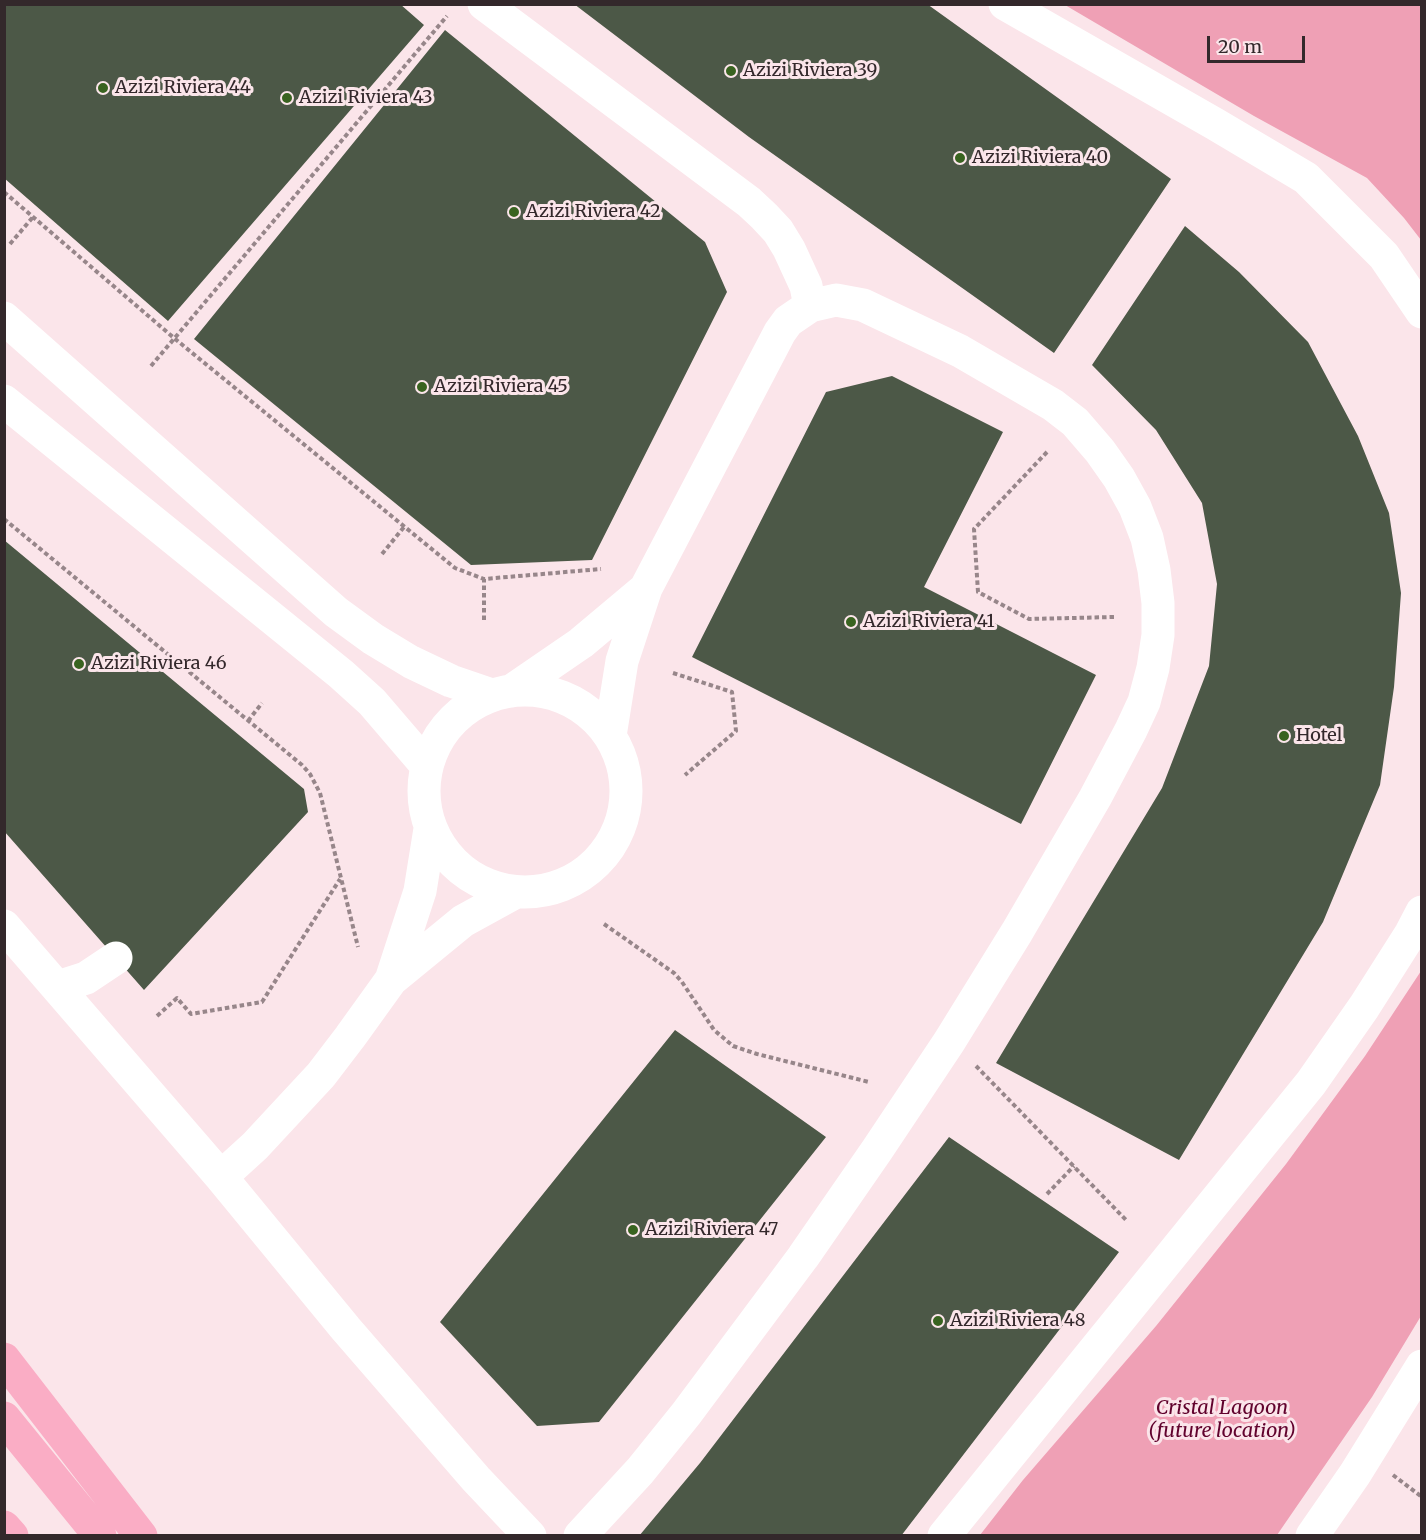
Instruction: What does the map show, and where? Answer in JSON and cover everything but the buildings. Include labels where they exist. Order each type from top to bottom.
[{"type":"main road","points":[[4,1359],[141,1536]]},
{"type":"main road","points":[[4,1418],[100,1536]]},
{"type":"main road","points":[[4,1527],[12,1536]]},
{"type":"street","points":[[484,4],[749,202],[778,231],[798,267],[806,286],[810,306]]},
{"type":"street","points":[[1005,4],[1306,178],[1384,256],[1422,312]]},
{"type":"street","points":[[580,1536],[640,1472],[803,1257],[949,1042],[1017,932],[1095,798],[1144,702],[1153,668],[1158,635],[1158,603],[1154,570],[1147,538],[1135,507],[1119,478],[1100,451],[1075,422],[1053,405],[1007,377],[863,304],[836,300],[810,306],[788,321],[780,332],[646,588],[622,661],[610,736]]},
{"type":"street","points":[[4,318],[336,612],[373,639],[411,662],[451,681],[501,693],[530,689],[549,692],[584,709],[598,721],[610,736],[625,775],[626,796],[623,816],[616,836],[605,854],[591,869],[574,881],[555,889],[535,893],[514,893],[483,883],[455,866],[441,849],[430,829],[424,808],[423,786],[426,765],[433,746],[458,714],[474,703],[501,693],[581,643],[646,588]]},
{"type":"street","points":[[4,401],[342,674],[379,710],[426,765]]},
{"type":"street","points":[[391,980],[420,891],[430,829]]},
{"type":"street","points":[[220,1178],[262,1139],[321,1075],[391,980],[463,921],[514,893]]},
{"type":"street","points":[[944,1536],[1311,1083],[1364,1007],[1422,912]]},
{"type":"street","points":[[4,926],[368,1354],[476,1479],[530,1536]]},
{"type":"street","points":[[58,987],[86,978],[116,958]]},
{"type":"street","points":[[1312,1536],[1355,1474],[1422,1366]]},
{"type":"path","points":[[151,366],[447,16]]},
{"type":"path","points":[[4,192],[174,338],[455,568],[484,579],[601,569]]},
{"type":"path","points":[[10,244],[33,217]]},
{"type":"path","points":[[1047,452],[974,529],[978,592],[1029,620],[1114,617]]},
{"type":"path","points":[[4,519],[302,765],[316,783],[320,793],[358,947]]},
{"type":"path","points":[[382,554],[404,527]]},
{"type":"path","points":[[484,579],[484,620]]},
{"type":"path","points":[[673,673],[732,692],[736,730],[686,775]]},
{"type":"path","points":[[248,722],[262,703]]},
{"type":"path","points":[[157,1016],[177,998],[191,1014],[262,1002],[341,878]]},
{"type":"path","points":[[604,924],[674,973],[714,1030],[734,1046],[757,1054],[869,1082]]},
{"type":"path","points":[[976,1066],[1127,1221]]},
{"type":"path","points":[[1047,1194],[1074,1166]]},
{"type":"water","points":[[1065,5],[1421,5],[1421,240],[1367,178],[1254,116]]},
{"type":"water","name":"Cristal Lagoon (future location)","points":[[1421,971],[1421,1316],[1372,1397],[1277,1535],[980,1535],[1023,1480],[1156,1326],[1286,1164],[1365,1056]]},
{"type":"place","name":"Azizi Riviera 39","points":[[731,71]]},
{"type":"place","name":"Azizi Riviera 44","points":[[103,88]]},
{"type":"place","name":"Azizi Riviera 43","points":[[287,98]]},
{"type":"place","name":"Azizi Riviera 40","points":[[960,158]]},
{"type":"place","name":"Azizi Riviera 42","points":[[514,212]]},
{"type":"place","name":"Azizi Riviera 45","points":[[422,387]]},
{"type":"place","name":"Azizi Riviera 41","points":[[851,622]]},
{"type":"place","name":"Azizi Riviera 46","points":[[79,664]]},
{"type":"place","name":"Hotel","points":[[1284,736]]},
{"type":"place","name":"Azizi Riviera 47","points":[[633,1230]]},
{"type":"place","name":"Azizi Riviera 48","points":[[938,1321]]}]
